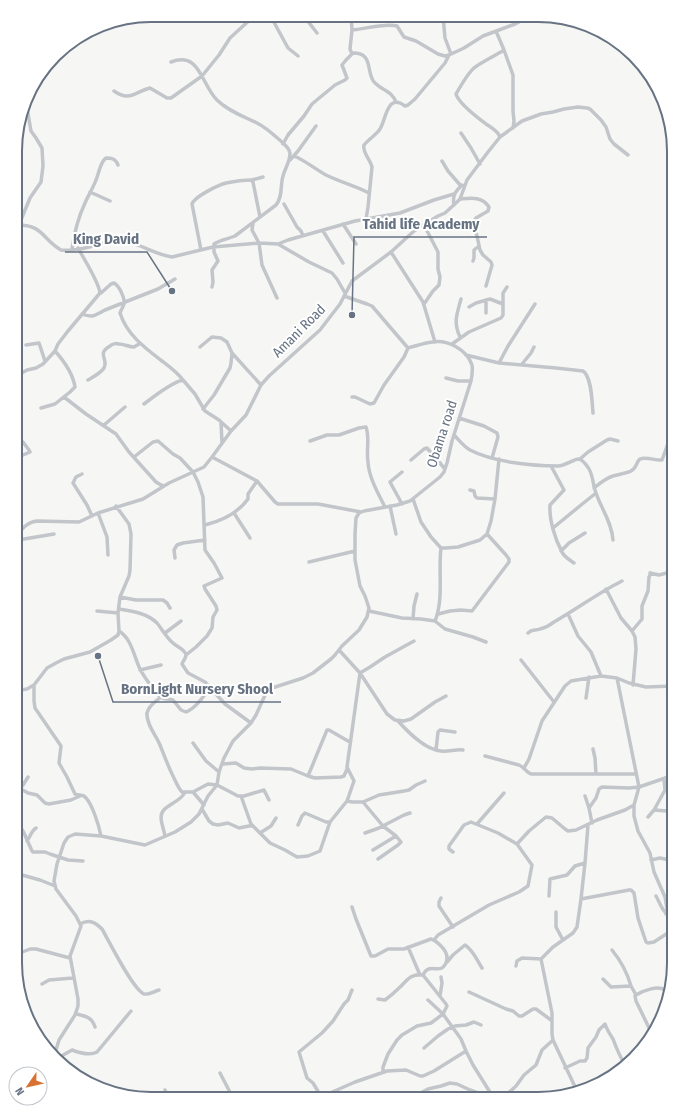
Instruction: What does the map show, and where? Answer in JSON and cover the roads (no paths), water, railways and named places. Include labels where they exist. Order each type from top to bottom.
[{"type":"street","points":[[114,90],[121,95],[127,96],[150,88],[166,98],[170,98],[202,76],[219,56],[230,38],[248,22]]},
{"type":"street","points":[[274,22],[288,48],[298,56]]},
{"type":"street","points":[[308,22],[317,33]]},
{"type":"street","points":[[352,22],[350,49],[352,53]]},
{"type":"street","points":[[444,22],[445,38],[450,55]]},
{"type":"street","points":[[352,30],[368,27],[397,26],[404,36],[416,41],[441,56],[450,55],[483,36],[519,22]]},
{"type":"street","points":[[496,31],[513,75],[513,128]]},
{"type":"street","points":[[500,137],[498,132],[461,102],[456,94],[468,74],[473,69],[504,50]]},
{"type":"street","points":[[283,144],[312,104],[335,85],[346,80],[342,65],[352,53]]},
{"type":"street","points":[[352,53],[360,54],[367,60],[373,82],[392,94],[396,102]]},
{"type":"street","points":[[366,219],[372,167],[363,148],[366,142],[380,129],[389,107],[396,102],[400,102],[405,106],[411,103],[450,55]]},
{"type":"street","points":[[171,62],[181,59],[193,63],[216,99],[225,107],[270,131],[289,150],[290,160]]},
{"type":"street","name":"Amani Road","points":[[22,529],[31,522],[37,521],[75,522],[83,520],[116,506],[143,499],[186,474],[204,467],[231,431],[246,415],[261,385],[320,330],[340,304],[352,281],[391,252],[414,230],[445,213],[454,205],[460,199],[467,180],[500,137],[526,119],[564,109],[578,107],[590,109],[606,127],[610,139],[614,144],[628,155]]},
{"type":"street","points":[[22,215],[30,198],[41,182],[43,166],[42,148],[31,131],[28,113]]},
{"type":"street","points":[[213,247],[216,243],[235,236],[278,203],[285,168],[316,126]]},
{"type":"street","points":[[461,133],[480,164]]},
{"type":"street","points":[[294,156],[310,164],[328,176],[369,193]]},
{"type":"street","points":[[72,249],[79,218],[102,162],[104,159],[108,158],[115,160],[118,165]]},
{"type":"street","points":[[442,161],[448,171],[462,186]]},
{"type":"street","points":[[201,250],[192,204],[193,201],[225,183],[252,180],[263,177]]},
{"type":"street","points":[[252,180],[260,216]]},
{"type":"street","points":[[22,226],[37,229],[50,242],[62,250],[90,247],[106,242],[116,241],[132,243],[165,256],[172,257],[213,247],[258,243],[278,244],[343,224],[400,213],[454,194],[467,180]]},
{"type":"street","points":[[90,192],[110,201]]},
{"type":"street","points":[[454,194],[454,205]]},
{"type":"street","points":[[460,199],[479,199],[485,202],[489,208],[488,211],[472,222],[483,255],[491,262],[492,265],[486,286]]},
{"type":"street","points":[[284,204],[303,236]]},
{"type":"street","points":[[253,222],[252,230],[258,243],[262,265],[277,298]]},
{"type":"street","points":[[343,224],[356,244]]},
{"type":"street","points":[[424,225],[438,252],[438,269],[440,277],[439,285],[424,304]]},
{"type":"street","points":[[323,231],[343,263]]},
{"type":"street","points":[[278,244],[332,273],[345,294],[372,306],[408,348]]},
{"type":"street","points":[[473,261],[474,250],[479,246]]},
{"type":"street","points":[[212,287],[212,270],[218,261],[213,247]]},
{"type":"street","points":[[78,248],[95,279],[100,293]]},
{"type":"street","points":[[391,252],[424,304],[435,342]]},
{"type":"street","points":[[82,314],[89,317],[93,316],[104,310],[165,286],[175,279]]},
{"type":"street","points":[[22,373],[40,366],[55,351],[68,331],[100,293],[114,283],[118,286],[124,303],[120,314],[127,327],[140,344],[175,371],[195,394],[203,409],[222,422],[231,431]]},
{"type":"street","points":[[452,344],[469,332],[502,318],[504,304],[503,293],[507,287]]},
{"type":"street","points":[[123,298],[130,300]]},
{"type":"street","points":[[460,337],[455,321],[461,299]]},
{"type":"street","points":[[469,307],[491,299],[504,304]]},
{"type":"street","points":[[486,300],[486,313]]},
{"type":"street","points":[[499,363],[535,304]]},
{"type":"street","points":[[200,348],[209,338],[218,336],[227,342],[232,353],[261,385]]},
{"type":"street","points":[[408,348],[435,342],[447,342],[466,355],[499,363],[579,370],[588,376],[593,413]]},
{"type":"street","points":[[26,345],[38,343],[45,361]]},
{"type":"street","points":[[88,380],[104,368],[105,363],[103,352],[111,345],[117,344],[134,347],[140,344]]},
{"type":"street","points":[[522,364],[534,347]]},
{"type":"street","points":[[352,397],[355,396],[370,404],[374,402],[402,360],[408,348]]},
{"type":"street","points":[[41,408],[55,404],[75,387],[66,365],[55,351]]},
{"type":"street","points":[[203,409],[230,368],[232,353]]},
{"type":"street","name":"Obama road","points":[[361,512],[402,504],[413,499],[438,479],[445,469],[473,371],[470,360],[466,355]]},
{"type":"street","points":[[446,378],[458,381],[471,381]]},
{"type":"street","points":[[144,404],[180,380],[183,380]]},
{"type":"street","points":[[64,397],[117,436],[158,484],[164,486]]},
{"type":"street","points":[[104,425],[125,408]]},
{"type":"street","points":[[459,418],[484,426],[497,433],[498,437],[492,458]]},
{"type":"street","points":[[222,422],[222,443]]},
{"type":"street","points":[[310,441],[327,435],[339,435],[366,427],[369,472],[385,508]]},
{"type":"street","points":[[454,435],[468,449],[492,458],[520,464],[551,466],[563,466],[576,459],[580,459],[607,440],[610,439],[618,441]]},
{"type":"street","points":[[134,457],[154,442],[158,441],[171,453],[180,458],[193,472],[202,492],[204,503],[205,551],[214,563],[222,578],[204,586],[217,610],[213,617],[212,628],[207,636],[186,655],[182,662],[183,667],[190,675],[205,682],[225,704],[251,723]]},
{"type":"street","points":[[22,455],[30,452],[23,442]]},
{"type":"street","points":[[594,488],[611,476],[633,470],[638,460],[645,458],[662,460],[667,446]]},
{"type":"street","points":[[411,460],[427,448],[445,469]]},
{"type":"street","points":[[56,1050],[59,1040],[76,1014],[78,1003],[70,958],[72,949],[81,928],[76,916],[55,886],[55,871],[66,839],[75,834],[102,836],[145,845],[191,822],[202,809],[208,796],[217,785],[219,772],[224,758],[233,741],[251,723],[266,692],[269,689],[313,673],[331,659],[359,630],[369,611],[365,596],[360,586],[355,560],[355,522],[361,512],[318,504],[278,504],[257,481],[212,457]]},
{"type":"street","points":[[413,499],[421,522],[431,538],[441,548],[458,547],[480,540],[487,534],[491,521],[495,499],[498,459]]},
{"type":"street","points":[[580,459],[589,469],[596,494],[612,531],[613,540]]},
{"type":"street","points":[[551,466],[564,489],[550,505],[556,541],[565,556],[574,563]]},
{"type":"street","points":[[402,472],[390,482],[402,504]]},
{"type":"street","points":[[82,474],[76,477],[73,482],[92,516]]},
{"type":"street","points":[[205,525],[218,522],[234,513],[248,499],[248,494],[257,481]]},
{"type":"street","points":[[470,490],[474,491],[477,498],[495,499]]},
{"type":"street","points":[[553,528],[596,494]]},
{"type":"street","points":[[22,690],[34,685],[45,670],[51,666],[64,659],[90,652],[116,637],[119,631],[118,611],[120,597],[130,570],[131,534],[129,524],[116,506]]},
{"type":"street","points":[[390,506],[396,534]]},
{"type":"street","points":[[98,513],[107,537],[108,555]]},
{"type":"street","points":[[234,513],[250,538]]},
{"type":"street","points":[[561,551],[569,543],[585,533]]},
{"type":"street","points":[[22,540],[54,534]]},
{"type":"street","points":[[438,614],[461,610],[468,612],[472,611],[509,562],[506,555],[487,534]]},
{"type":"street","points":[[175,558],[174,550],[177,545],[205,540]]},
{"type":"street","points":[[435,621],[438,614],[441,548]]},
{"type":"street","points":[[309,562],[355,550]]},
{"type":"street","points":[[632,631],[642,619],[642,606],[648,591],[650,573],[659,575],[667,573]]},
{"type":"street","points":[[528,633],[531,630],[539,630],[543,628],[568,614],[606,589],[622,581]]},
{"type":"street","points":[[606,589],[621,618],[632,631],[636,643],[633,685]]},
{"type":"street","points":[[413,619],[417,594]]},
{"type":"street","points":[[120,597],[136,600],[161,600],[164,601],[170,608]]},
{"type":"street","points":[[97,611],[136,612],[149,617],[186,655]]},
{"type":"street","points":[[369,611],[402,618],[435,621],[445,629],[486,642]]},
{"type":"street","points":[[568,614],[578,636],[591,652],[601,676]]},
{"type":"street","points":[[165,633],[181,621]]},
{"type":"street","points":[[119,631],[123,633],[129,641],[140,670],[161,697],[173,700],[181,710],[186,712],[194,708],[210,687]]},
{"type":"street","points":[[360,673],[414,641]]},
{"type":"street","points":[[339,650],[360,673],[387,714],[398,721],[422,743],[431,749],[441,751],[463,750]]},
{"type":"street","points":[[521,660],[554,702]]},
{"type":"street","points":[[140,670],[161,665]]},
{"type":"street","points":[[223,764],[236,763],[244,768],[252,770],[260,768],[291,769],[315,778],[341,778],[344,776],[347,769],[360,673]]},
{"type":"street","points":[[524,768],[529,759],[540,724],[554,702],[571,681],[601,676],[617,678],[633,685],[650,688],[667,687]]},
{"type":"street","points":[[586,698],[589,677]]},
{"type":"street","points":[[617,678],[639,787],[634,805],[634,816],[638,831],[650,853],[654,872],[665,897],[667,909],[666,914]]},
{"type":"street","points":[[34,685],[34,704],[37,711],[61,746],[59,763],[74,794],[85,798],[94,812],[102,836]]},
{"type":"street","points":[[398,721],[413,718],[446,696]]},
{"type":"street","points":[[161,697],[149,708],[147,714],[148,719],[181,792],[193,792],[208,784],[217,785],[233,794],[240,796],[264,790],[269,800]]},
{"type":"street","points":[[308,776],[327,730],[350,741]]},
{"type":"street","points":[[436,750],[438,732],[440,730],[455,732]]},
{"type":"street","points":[[193,743],[206,761],[219,772]]},
{"type":"street","points":[[594,749],[596,774]]},
{"type":"street","points":[[485,756],[519,765],[531,774],[636,774]]},
{"type":"street","points":[[240,796],[248,813],[249,820],[270,843],[295,856],[304,857],[320,851],[330,822],[347,801],[354,781],[347,769]]},
{"type":"street","points":[[22,786],[28,777]]},
{"type":"street","points":[[589,808],[596,798],[599,789],[602,787],[639,787],[667,778]]},
{"type":"street","points":[[648,817],[654,810],[665,790],[664,779]]},
{"type":"street","points":[[347,801],[363,802],[379,795],[409,790],[426,781]]},
{"type":"street","points":[[22,791],[37,795],[48,804],[71,800],[81,796]]},
{"type":"street","points":[[165,836],[161,819],[162,813],[164,809],[183,797],[185,792]]},
{"type":"street","points":[[193,792],[204,805]]},
{"type":"street","points":[[477,824],[504,793]]},
{"type":"street","points":[[585,796],[592,822]]},
{"type":"street","points":[[363,802],[383,826],[396,836],[401,843],[378,859]]},
{"type":"street","points":[[517,844],[530,830],[546,817],[552,818],[568,831],[576,830],[634,805]]},
{"type":"street","points":[[202,809],[209,821],[214,824],[218,825],[228,823],[239,828],[253,826]]},
{"type":"street","points":[[654,810],[667,811]]},
{"type":"street","points":[[298,825],[305,813],[326,822],[330,822]]},
{"type":"street","points":[[365,833],[410,813]]},
{"type":"street","points":[[260,833],[270,826],[276,818]]},
{"type":"street","points":[[434,940],[435,937],[489,905],[520,892],[528,886],[532,865],[517,844],[498,833],[471,822],[464,825],[449,846],[449,849],[453,852]]},
{"type":"street","points":[[516,966],[517,962],[522,958],[541,959],[553,947],[573,933],[577,927],[588,825]]},
{"type":"street","points":[[27,841],[30,838],[31,832],[36,828]]},
{"type":"street","points":[[22,830],[33,852],[45,852],[68,860],[82,861]]},
{"type":"street","points":[[373,850],[396,836]]},
{"type":"street","points":[[651,860],[660,858],[667,860]]},
{"type":"street","points":[[549,896],[550,879],[567,875],[575,866],[585,863]]},
{"type":"street","points":[[22,875],[55,886]]},
{"type":"street","points":[[581,899],[624,890],[631,890],[634,893],[638,918],[646,942],[654,942],[667,934]]},
{"type":"street","points":[[656,896],[666,914]]},
{"type":"street","points":[[441,898],[439,906],[452,927]]},
{"type":"street","points":[[352,907],[371,956],[375,956],[388,949],[404,949],[429,940],[434,940],[446,951],[446,962]]},
{"type":"street","points":[[556,912],[556,927],[563,940]]},
{"type":"street","points":[[80,924],[90,921],[102,929],[125,971],[143,993],[148,994],[159,990]]},
{"type":"street","points":[[378,999],[385,1000],[408,978],[416,974],[421,975],[425,971],[441,968],[465,945],[468,946],[482,968]]},
{"type":"street","points":[[383,1072],[383,1067],[389,1052],[397,1040],[402,1035],[417,1026],[431,1023],[443,1014],[446,1005],[421,975],[408,947]]},
{"type":"street","points":[[22,952],[30,949],[36,949],[70,958]]},
{"type":"street","points":[[612,950],[624,966],[636,995],[636,1001],[649,1028]]},
{"type":"street","points":[[541,959],[552,1014],[551,1020],[553,1040],[565,1068],[575,1086]]},
{"type":"street","points":[[440,996],[442,983],[441,977]]},
{"type":"street","points":[[42,984],[49,980],[73,978]]},
{"type":"street","points":[[603,978],[611,987],[631,986]]},
{"type":"street","points":[[636,995],[646,990],[660,988],[664,990]]},
{"type":"street","points":[[317,1092],[307,1078],[299,1052],[334,1021],[348,1000],[352,990]]},
{"type":"street","points":[[469,992],[513,1012],[518,1016],[522,1016],[533,1009],[536,1009],[551,1020]]},
{"type":"street","points":[[428,1000],[443,1014],[461,1039],[481,1079],[490,1092]]},
{"type":"street","points":[[62,1056],[72,1050],[94,1054],[131,1011]]},
{"type":"street","points":[[76,1014],[92,1020],[95,1027]]},
{"type":"street","points":[[424,1048],[452,1027],[474,1022],[481,1024]]},
{"type":"street","points":[[565,1068],[580,1061],[585,1061],[587,1058],[588,1048],[599,1030],[605,1024],[622,1060]]},
{"type":"street","points":[[511,1092],[524,1075],[536,1065],[542,1050],[553,1040]]},
{"type":"street","points":[[331,1092],[383,1072],[399,1069],[423,1076],[434,1071],[466,1051]]},
{"type":"street","points":[[220,1073],[230,1092]]},
{"type":"street","points":[[422,1092],[450,1083],[457,1084],[477,1092]]},
{"type":"place","name":"King David","points":[[172,291]]},
{"type":"place","name":"Tahid life Academy","points":[[352,315]]},
{"type":"place","name":"BornLight Nursery Shool","points":[[98,656]]}]
